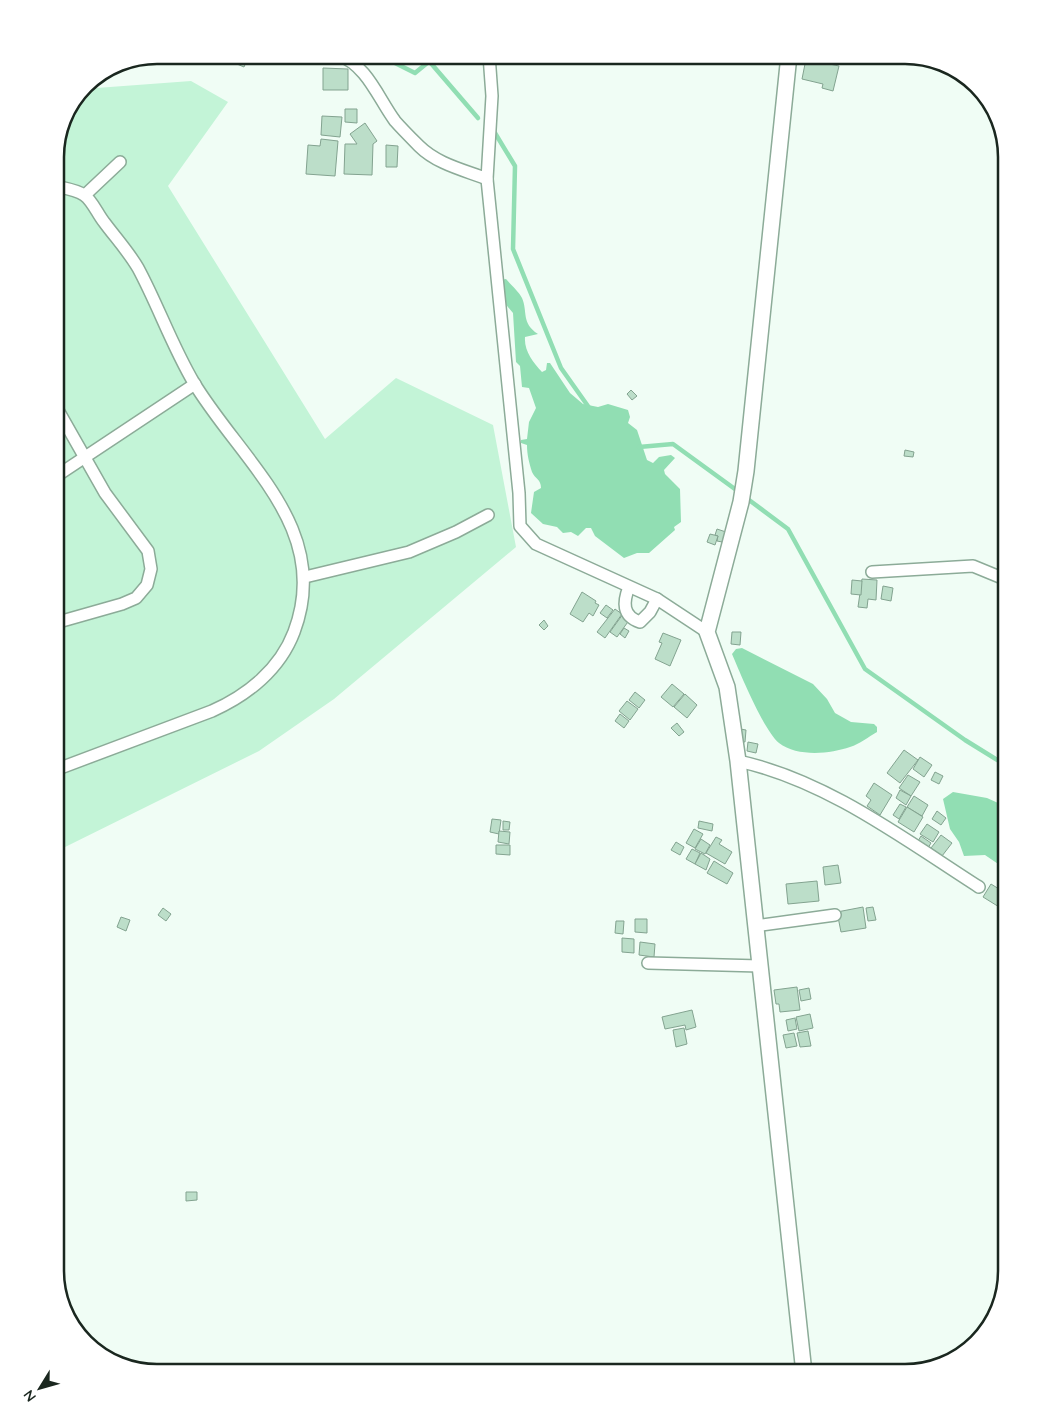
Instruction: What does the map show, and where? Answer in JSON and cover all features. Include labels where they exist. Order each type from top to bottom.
[{"type":"street","points":[[352,64],[369,80],[395,121],[420,147],[439,161],[488,179]]},
{"type":"street","points":[[489,64],[492,96],[488,179],[519,493],[520,526],[536,544],[657,599],[709,627]]},
{"type":"street","points":[[788,64],[746,471],[709,627],[727,687],[738,761],[803,1364]]},
{"type":"street","points":[[85,195],[120,162]]},
{"type":"street","points":[[64,189],[85,195],[138,268],[171,341],[195,384],[236,444],[263,476],[279,500],[292,526],[304,577],[303,601],[290,644],[266,677],[231,702],[212,711],[64,767]]},
{"type":"street","points":[[64,471],[195,384]]},
{"type":"street","points":[[64,421],[105,493],[148,551],[151,569],[147,585],[136,598],[122,604],[64,620]]},
{"type":"street","points":[[304,577],[409,552],[456,532],[488,515]]},
{"type":"street","points":[[872,572],[973,566],[998,576]]},
{"type":"street","points":[[629,587],[624,602],[627,612],[635,620],[640,622],[645,619],[657,599]]},
{"type":"street","points":[[738,761],[767,767],[841,802],[979,886]]},
{"type":"street","points":[[756,926],[835,915]]},
{"type":"street","points":[[648,963],[760,966]]},
{"type":"shaded area","points":[[191,81],[228,102],[168,186],[325,439],[396,378],[493,425],[516,547],[334,699],[259,751],[64,848],[64,151],[67,133],[73,116],[79,105],[95,88]]},
{"type":"shaded area","points":[[506,279],[522,298],[529,326],[538,334],[525,337],[525,342],[530,356],[542,372],[546,370],[547,363],[550,363],[570,393],[583,404],[598,407],[608,404],[628,410],[630,417],[628,423],[637,430],[647,460],[653,463],[659,457],[671,455],[675,458],[664,470],[665,474],[680,489],[681,522],[674,527],[675,530],[649,553],[637,553],[624,558],[595,536],[591,528],[586,528],[578,536],[571,532],[563,533],[557,527],[543,524],[531,513],[534,492],[541,488],[541,485],[532,472],[527,445],[521,443],[521,440],[527,439],[529,422],[536,408],[529,388],[522,387],[520,366],[516,362],[513,313],[503,301],[500,280]]},
{"type":"shaded area","points":[[742,648],[813,684],[827,699],[835,713],[851,722],[874,724],[877,727],[877,732],[854,746],[823,753],[795,751],[779,743],[759,714],[732,654],[736,649]]},
{"type":"shaded area","points":[[953,792],[987,798],[998,803],[998,864],[985,855],[964,856],[959,842],[950,829],[943,799]]},
{"type":"building","points":[[805,64],[839,66],[833,91],[822,88],[823,84],[802,79]]},
{"type":"building","points":[[323,68],[348,69],[348,90],[323,90]]},
{"type":"building","points":[[345,109],[357,109],[357,123],[345,122]]},
{"type":"building","points":[[322,116],[342,117],[340,137],[321,135]]},
{"type":"building","points":[[365,123],[377,141],[373,144],[372,175],[344,174],[345,144],[357,144],[350,134]]},
{"type":"building","points":[[321,139],[338,141],[335,176],[306,174],[308,145],[320,146]]},
{"type":"building","points":[[386,145],[398,146],[397,167],[386,167]]},
{"type":"building","points":[[631,390],[637,396],[632,400],[627,394]]},
{"type":"building","points":[[905,450],[914,452],[913,457],[904,456]]},
{"type":"building","points":[[717,529],[726,532],[722,542],[717,541],[718,536],[715,535]]},
{"type":"building","points":[[710,534],[718,536],[715,545],[707,542]]},
{"type":"building","points":[[862,579],[877,580],[876,600],[868,599],[867,608],[858,607]]},
{"type":"building","points":[[852,580],[862,581],[861,595],[851,594]]},
{"type":"building","points":[[883,586],[893,588],[891,601],[881,599]]},
{"type":"building","points":[[582,592],[599,605],[593,616],[589,613],[583,622],[570,614]]},
{"type":"building","points":[[606,605],[613,610],[607,618],[600,613]]},
{"type":"building","points":[[615,609],[622,614],[605,638],[597,632]]},
{"type":"building","points":[[623,614],[630,619],[617,637],[610,632]]},
{"type":"building","points":[[544,620],[548,626],[544,630],[539,625]]},
{"type":"building","points":[[624,628],[629,631],[625,638],[620,634]]},
{"type":"building","points":[[732,632],[741,632],[740,645],[731,644]]},
{"type":"building","points":[[663,633],[681,640],[670,666],[655,659],[662,643],[659,642]]},
{"type":"building","points":[[672,684],[684,694],[673,707],[661,697]]},
{"type":"building","points":[[635,692],[645,700],[639,708],[629,700]]},
{"type":"building","points":[[685,694],[697,705],[687,718],[674,707]]},
{"type":"building","points":[[627,701],[638,709],[630,720],[619,711]]},
{"type":"building","points":[[620,714],[629,721],[624,728],[615,721]]},
{"type":"building","points":[[677,723],[684,732],[679,736],[671,728]]},
{"type":"building","points":[[740,729],[746,730],[745,742],[738,741]]},
{"type":"building","points":[[748,742],[758,744],[756,753],[747,751]]},
{"type":"building","points":[[904,750],[918,760],[900,783],[887,773]]},
{"type":"building","points":[[920,757],[932,765],[924,777],[913,769]]},
{"type":"building","points":[[935,772],[943,776],[939,784],[931,780]]},
{"type":"building","points":[[908,775],[920,782],[911,796],[899,788]]},
{"type":"building","points":[[874,783],[892,795],[880,815],[867,806],[871,800],[866,796]]},
{"type":"building","points":[[900,790],[911,796],[906,805],[896,798]]},
{"type":"building","points":[[914,796],[928,805],[922,816],[907,807]]},
{"type":"building","points":[[900,804],[906,807],[899,819],[893,815]]},
{"type":"building","points":[[907,807],[923,817],[914,832],[898,822]]},
{"type":"building","points":[[937,811],[946,818],[941,825],[932,819]]},
{"type":"building","points":[[492,819],[501,820],[499,834],[490,832]]},
{"type":"building","points":[[503,821],[510,822],[509,830],[503,830]]},
{"type":"building","points":[[699,821],[713,824],[712,831],[698,828]]},
{"type":"building","points":[[927,824],[939,832],[933,842],[920,834]]},
{"type":"building","points":[[694,829],[703,834],[695,848],[686,843]]},
{"type":"building","points":[[499,831],[510,832],[509,844],[498,842]]},
{"type":"building","points":[[941,835],[952,843],[942,856],[931,848]]},
{"type":"building","points":[[921,836],[931,843],[928,848],[918,841]]},
{"type":"building","points":[[716,837],[722,840],[719,844],[732,852],[725,864],[706,853]]},
{"type":"building","points":[[701,839],[710,845],[705,854],[695,849]]},
{"type":"building","points":[[676,842],[684,847],[680,855],[671,850]]},
{"type":"building","points":[[496,845],[510,845],[510,855],[496,854]]},
{"type":"building","points":[[692,849],[700,853],[695,864],[686,859]]},
{"type":"building","points":[[701,853],[710,859],[706,870],[695,864]]},
{"type":"building","points":[[714,861],[733,873],[727,884],[707,873]]},
{"type":"building","points":[[838,865],[841,883],[825,885],[823,867]]},
{"type":"building","points":[[817,881],[819,901],[788,904],[786,884]]},
{"type":"building","points":[[991,884],[998,888],[998,906],[983,897]]},
{"type":"building","points":[[863,907],[866,928],[841,932],[837,912]]},
{"type":"building","points":[[873,907],[876,920],[868,921],[866,908]]},
{"type":"building","points":[[163,908],[171,914],[166,921],[158,915]]},
{"type":"building","points":[[121,917],[130,920],[126,931],[117,927]]},
{"type":"building","points":[[635,919],[647,919],[647,933],[635,932]]},
{"type":"building","points":[[616,921],[624,921],[623,934],[615,933]]},
{"type":"building","points":[[622,938],[634,939],[634,953],[622,952]]},
{"type":"building","points":[[640,942],[655,944],[654,957],[639,955]]},
{"type":"building","points":[[797,987],[800,1010],[780,1012],[779,1004],[776,1004],[774,990]]},
{"type":"building","points":[[809,988],[811,999],[801,1001],[799,990]]},
{"type":"building","points":[[692,1010],[696,1027],[686,1030],[685,1025],[665,1029],[662,1017]]},
{"type":"building","points":[[810,1014],[813,1028],[799,1031],[796,1017]]},
{"type":"building","points":[[795,1018],[797,1029],[788,1031],[786,1020]]},
{"type":"building","points":[[684,1028],[687,1044],[676,1047],[673,1030]]},
{"type":"building","points":[[808,1031],[811,1046],[800,1047],[797,1033]]},
{"type":"building","points":[[794,1033],[797,1046],[786,1048],[783,1035]]},
{"type":"building","points":[[186,1192],[197,1192],[197,1200],[186,1201]]},
{"type":"waterway","points":[[397,64],[415,73],[426,64]]},
{"type":"waterway","points":[[432,64],[478,118]]},
{"type":"waterway","points":[[495,133],[515,166],[513,249],[561,368],[590,409]]},
{"type":"waterway","points":[[639,447],[673,444],[739,492]]},
{"type":"waterway","points":[[745,497],[788,529],[865,669],[965,740],[998,760]]}]
